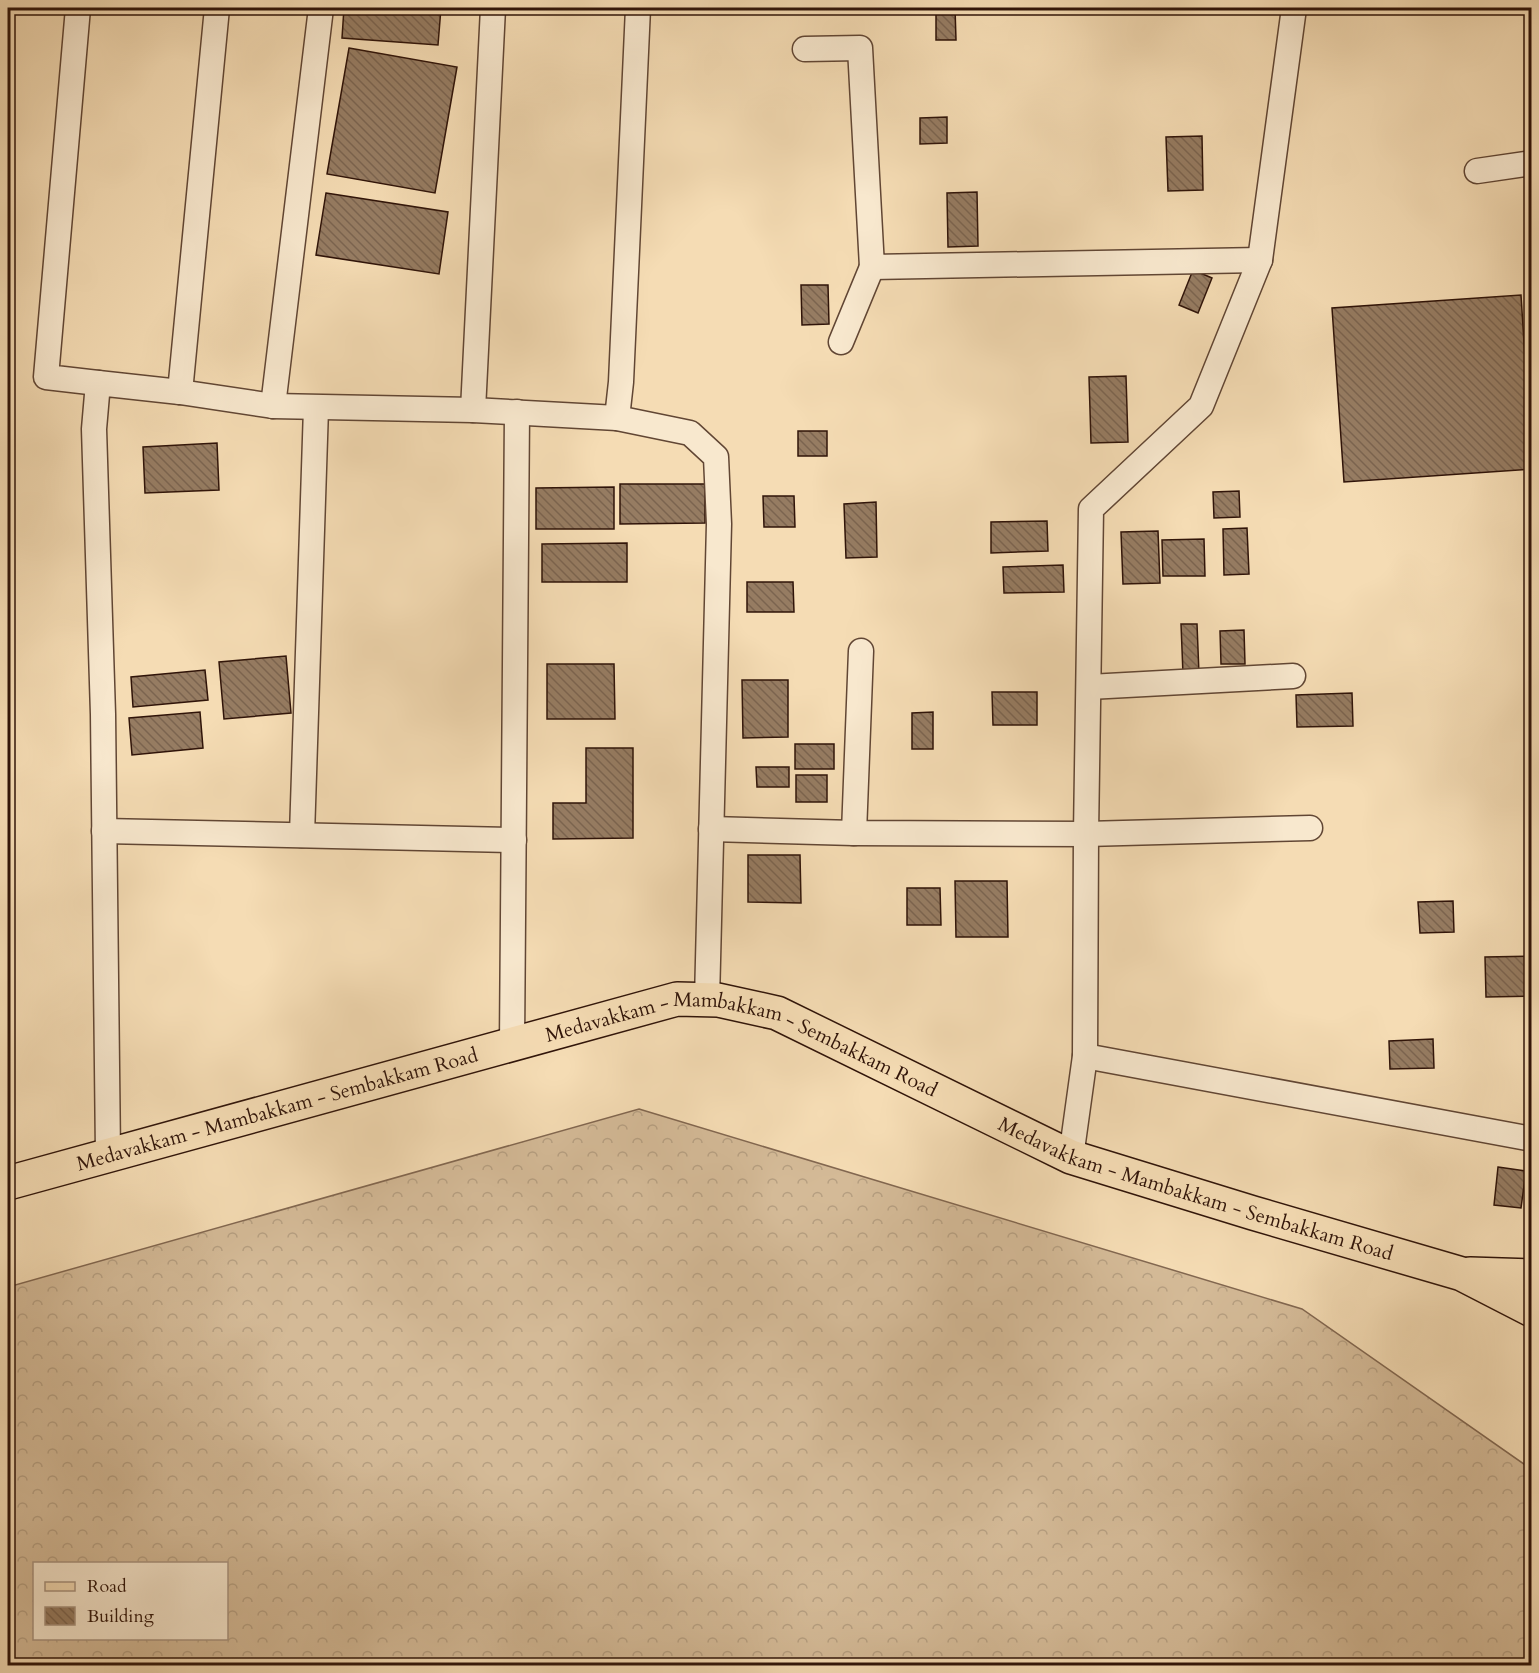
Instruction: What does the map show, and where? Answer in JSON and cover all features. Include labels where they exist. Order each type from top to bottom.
[{"type":"main road","name":"Medavakkam - Mambakkam - Sembakkam Road","points":[[8,1183],[677,999],[718,1000],[777,1013],[1071,1157],[1462,1274],[1532,1310]]},
{"type":"main road","name":"Medavakkam - Mambakkam - Sembakkam Road","points":[[1462,1274],[1532,1276]]},
{"type":"street","points":[[78,8],[46,377],[180,392],[273,406],[473,410],[617,418],[690,433],[716,457],[718,524],[707,1000]]},
{"type":"street","points":[[180,392],[217,8]]},
{"type":"street","points":[[273,406],[321,8]]},
{"type":"street","points":[[473,410],[493,8]]},
{"type":"street","points":[[617,418],[622,370],[638,8]]},
{"type":"street","points":[[1071,1157],[1085,1056],[1091,509],[1201,406],[1260,260],[1294,8]]},
{"type":"street","points":[[805,49],[860,48],[872,267],[841,342]]},
{"type":"street","points":[[1477,171],[1532,163]]},
{"type":"street","points":[[872,267],[1260,260]]},
{"type":"street","points":[[98,383],[94,429],[103,714],[108,1155]]},
{"type":"street","points":[[302,835],[316,408]]},
{"type":"street","points":[[512,1044],[517,412]]},
{"type":"street","points":[[854,833],[861,651]]},
{"type":"street","points":[[1089,687],[1293,676]]},
{"type":"street","points":[[711,829],[854,833],[1086,834],[1310,828]]},
{"type":"street","points":[[104,831],[514,840]]},
{"type":"street","points":[[1085,1056],[1532,1139]]},
{"type":"green space","points":[[639,1109],[1302,1309],[1531,1469],[1531,1665],[8,1665],[8,1287]]},
{"type":"building","points":[[344,8],[441,8],[438,45],[342,38]]},
{"type":"building","points":[[936,8],[955,8],[956,40],[936,40]]},
{"type":"building","points":[[349,48],[457,67],[435,193],[327,174]]},
{"type":"building","points":[[947,117],[947,143],[920,144],[920,118]]},
{"type":"building","points":[[1202,136],[1203,190],[1168,191],[1166,137]]},
{"type":"building","points":[[977,192],[978,246],[948,247],[947,193]]},
{"type":"building","points":[[326,193],[448,212],[439,274],[316,255]]},
{"type":"building","points":[[1193,270],[1212,278],[1198,313],[1179,305]]},
{"type":"building","points":[[801,285],[828,285],[829,324],[802,325]]},
{"type":"building","points":[[1521,295],[1532,469],[1344,482],[1332,308]]},
{"type":"building","points":[[1126,376],[1128,442],[1091,443],[1089,377]]},
{"type":"building","points":[[798,431],[827,431],[827,456],[798,456]]},
{"type":"building","points":[[217,443],[219,490],[145,493],[143,447]]},
{"type":"building","points":[[620,484],[705,484],[705,523],[620,524]]},
{"type":"building","points":[[614,487],[614,529],[536,529],[536,488]]},
{"type":"building","points":[[1239,491],[1240,517],[1214,518],[1213,492]]},
{"type":"building","points":[[763,496],[794,496],[795,527],[764,527]]},
{"type":"building","points":[[876,502],[877,557],[846,558],[844,504]]},
{"type":"building","points":[[1047,521],[1048,551],[991,553],[991,522]]},
{"type":"building","points":[[1247,528],[1249,574],[1224,575],[1223,529]]},
{"type":"building","points":[[1158,531],[1160,583],[1123,584],[1121,532]]},
{"type":"building","points":[[1204,539],[1205,576],[1163,576],[1162,540]]},
{"type":"building","points":[[627,543],[627,582],[542,582],[542,544]]},
{"type":"building","points":[[1063,565],[1064,592],[1004,593],[1003,567]]},
{"type":"building","points":[[747,582],[793,582],[794,612],[747,612]]},
{"type":"building","points":[[1181,624],[1197,624],[1199,674],[1183,674]]},
{"type":"building","points":[[1244,630],[1245,664],[1221,664],[1220,631]]},
{"type":"building","points":[[286,656],[291,713],[224,719],[219,662]]},
{"type":"building","points":[[547,664],[614,664],[615,719],[547,719]]},
{"type":"building","points":[[205,670],[208,700],[133,707],[131,677]]},
{"type":"building","points":[[742,680],[788,680],[788,737],[743,738]]},
{"type":"building","points":[[992,692],[1037,692],[1037,725],[993,725]]},
{"type":"building","points":[[1352,693],[1353,726],[1297,727],[1296,695]]},
{"type":"building","points":[[200,712],[203,748],[132,755],[129,718]]},
{"type":"building","points":[[933,712],[933,749],[912,749],[912,713]]},
{"type":"building","points":[[795,744],[834,744],[834,769],[795,769]]},
{"type":"building","points":[[586,748],[633,748],[633,838],[553,839],[553,803],[586,803]]},
{"type":"building","points":[[756,767],[789,767],[789,787],[757,787]]},
{"type":"building","points":[[796,775],[827,775],[827,802],[796,802]]},
{"type":"building","points":[[748,855],[800,855],[801,903],[748,902]]},
{"type":"building","points":[[955,881],[1007,881],[1008,937],[956,937]]},
{"type":"building","points":[[907,888],[940,888],[941,925],[907,925]]},
{"type":"building","points":[[1453,901],[1454,932],[1420,933],[1418,902]]},
{"type":"building","points":[[1532,956],[1532,996],[1486,997],[1485,957]]},
{"type":"building","points":[[1433,1039],[1434,1068],[1390,1069],[1389,1041]]},
{"type":"building","points":[[1498,1167],[1526,1171],[1521,1208],[1494,1205]]}]
